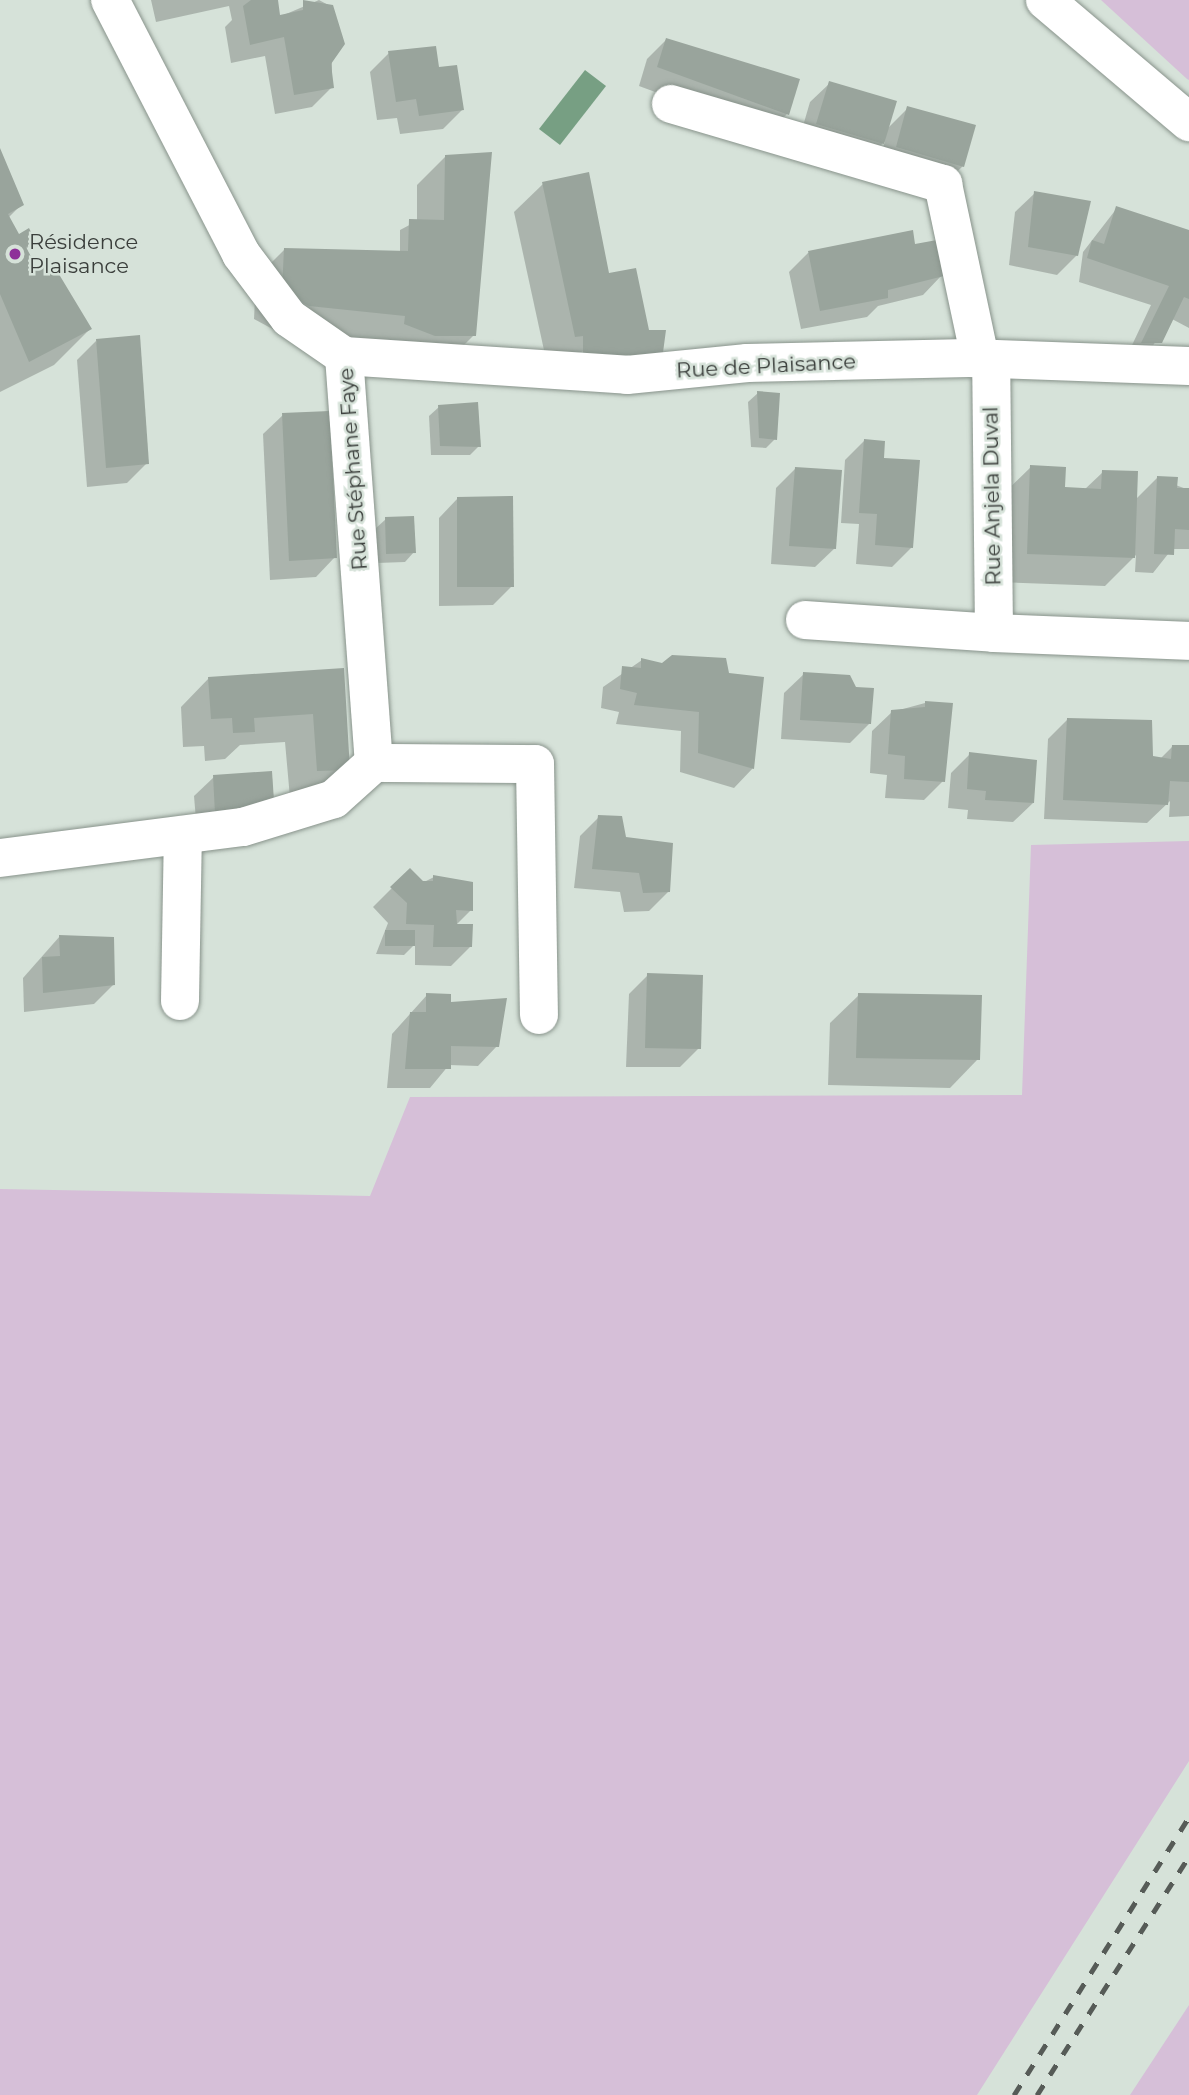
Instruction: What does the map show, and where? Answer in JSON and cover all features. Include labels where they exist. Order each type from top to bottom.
[{"type":"street","name":"Rue Stéphane Faye","points":[[110,0],[241,254],[289,318],[344,356],[374,763]]},
{"type":"street","points":[[1045,0],[1189,122]]},
{"type":"street","name":"Rue Anjela Duval","points":[[671,104],[943,184],[986,359],[994,633]]},
{"type":"street","name":"Rue de Plaisance","points":[[344,356],[627,375],[747,363],[986,359],[1189,366]]},
{"type":"street","points":[[805,620],[994,633],[1189,640]]},
{"type":"street","points":[[0,858],[243,827],[334,799],[374,763],[535,764],[538,1015]]},
{"type":"street","points":[[180,1001],[183,835]]},
{"type":"shaded area","points":[[1101,0],[1189,0],[1189,80],[1187,79]]},
{"type":"shaded area","points":[[585,70],[606,86],[560,145],[539,129]]},
{"type":"shaded area","points":[[1189,841],[1189,1761],[977,2095],[0,2095],[0,1189],[370,1196],[410,1097],[1022,1095],[1031,845]]},
{"type":"shaded area","points":[[1189,2005],[1189,2095],[1130,2095]]},
{"type":"building","points":[[251,0],[278,0],[280,15],[303,10],[303,0],[333,5],[345,44],[331,64],[334,88],[294,95],[284,37],[250,45],[243,6]]},
{"type":"building","points":[[666,38],[800,79],[789,115],[657,67]]},
{"type":"building","points":[[436,46],[439,67],[457,65],[464,110],[419,116],[416,99],[396,102],[388,51]]},
{"type":"building","points":[[829,81],[897,101],[884,144],[816,124]]},
{"type":"building","points":[[907,106],[976,125],[964,167],[896,147]]},
{"type":"building","name":"Résidence Plaisance","points":[[0,148],[24,205],[8,214],[19,234],[29,228],[36,242],[26,247],[37,268],[51,261],[92,329],[29,362],[0,294]]},
{"type":"building","points":[[492,152],[476,336],[435,336],[404,324],[405,316],[309,306],[282,291],[284,248],[408,251],[409,219],[444,220],[445,155]]},
{"type":"building","points":[[589,172],[609,273],[636,268],[649,330],[666,330],[662,360],[583,354],[583,336],[575,337],[542,182]]},
{"type":"building","points":[[1034,191],[1091,201],[1078,256],[1028,247]]},
{"type":"building","points":[[1116,206],[1189,230],[1189,299],[1184,297],[1162,343],[1141,343],[1169,286],[1087,258],[1092,240],[1104,244]]},
{"type":"building","points":[[913,230],[915,244],[937,240],[944,276],[888,290],[888,298],[820,311],[808,251]]},
{"type":"building","points":[[140,335],[149,464],[106,468],[96,339]]},
{"type":"building","points":[[757,391],[780,393],[777,440],[759,438]]},
{"type":"building","points":[[478,402],[481,447],[440,446],[438,405]]},
{"type":"building","points":[[330,411],[337,558],[289,561],[282,413]]},
{"type":"building","points":[[864,439],[885,441],[884,458],[920,460],[913,548],[875,545],[877,514],[859,513]]},
{"type":"building","points":[[1030,465],[1066,467],[1065,487],[1101,489],[1102,470],[1138,471],[1135,558],[1027,554]]},
{"type":"building","points":[[795,467],[842,470],[836,549],[789,546]]},
{"type":"building","points":[[1157,476],[1178,477],[1177,488],[1189,488],[1189,530],[1175,529],[1174,555],[1154,554]]},
{"type":"building","points":[[513,496],[514,587],[457,587],[457,497]]},
{"type":"building","points":[[414,516],[416,553],[386,554],[385,517]]},
{"type":"building","points":[[672,655],[726,658],[729,673],[764,677],[754,769],[698,753],[699,712],[634,705],[637,693],[620,689],[622,666],[641,668],[641,658],[662,663]]},
{"type":"building","points":[[344,668],[350,770],[317,771],[313,714],[254,718],[255,732],[233,733],[232,718],[211,719],[208,677]]},
{"type":"building","points":[[803,672],[850,675],[856,687],[874,688],[871,724],[800,720]]},
{"type":"building","points":[[925,701],[953,703],[945,782],[904,779],[905,756],[888,754],[891,710],[925,707]]},
{"type":"building","points":[[1067,718],[1152,720],[1153,756],[1171,759],[1172,745],[1189,745],[1189,782],[1170,781],[1168,805],[1063,800]]},
{"type":"building","points":[[969,752],[1037,760],[1034,803],[985,800],[986,791],[967,789]]},
{"type":"building","points":[[272,771],[274,801],[215,814],[213,775]]},
{"type":"building","points":[[598,815],[622,816],[626,837],[673,843],[670,892],[643,893],[639,873],[592,869]]},
{"type":"building","points":[[410,868],[423,881],[433,881],[433,875],[473,882],[473,911],[456,910],[457,924],[473,924],[472,947],[433,947],[434,925],[406,924],[407,903],[390,887]]},
{"type":"building","points":[[385,930],[415,930],[415,946],[385,946]]},
{"type":"building","points":[[59,935],[114,937],[115,985],[43,993],[42,957],[60,956]]},
{"type":"building","points":[[647,973],[703,975],[701,1049],[645,1048]]},
{"type":"building","points":[[426,993],[451,994],[451,1002],[507,998],[499,1047],[451,1046],[451,1069],[405,1069],[410,1012],[426,1012]]},
{"type":"building","points":[[858,993],[982,995],[980,1060],[856,1058]]},
{"type":"railway","points":[[1014,2095],[1189,1817]]},
{"type":"railway","points":[[1037,2095],[1189,1856]]},
{"type":"place","name":"Résidence Plaisance","points":[[15,254]]}]
